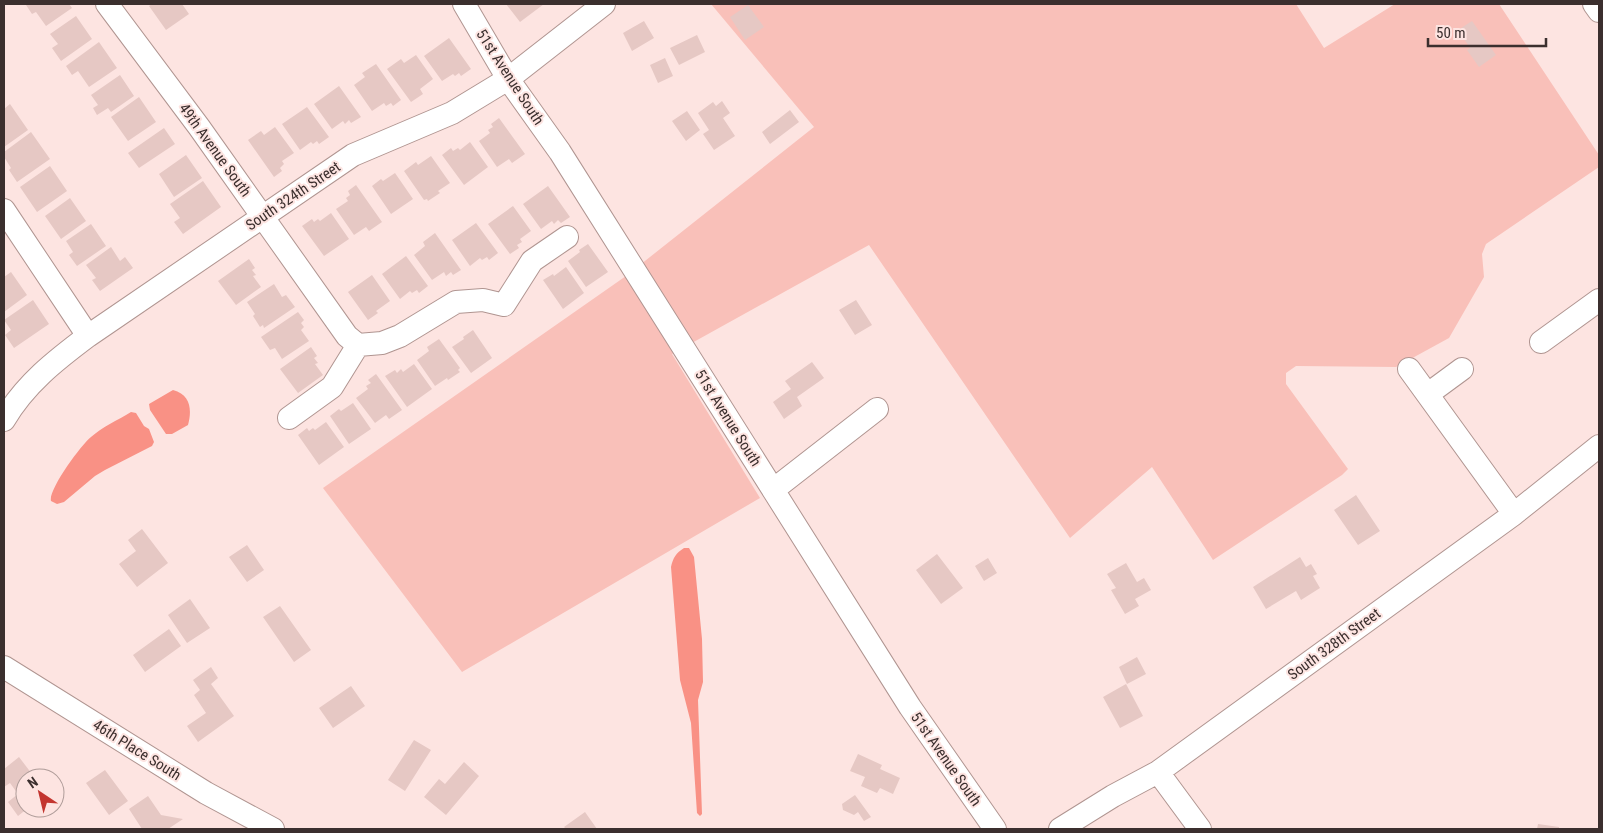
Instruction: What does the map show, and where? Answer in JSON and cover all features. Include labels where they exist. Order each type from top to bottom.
[{"type":"street","name":"49th Avenue South","points":[[107,4],[199,127],[347,336],[358,345]]},
{"type":"street","name":"51st Avenue South","points":[[464,4],[508,79],[560,152],[910,708],[995,829]]},
{"type":"street","name":"South 324th Street","points":[[4,420],[13,404],[48,366],[88,336],[353,155],[452,113],[508,79],[604,4]]},
{"type":"street","points":[[1594,4],[1599,11]]},
{"type":"street","points":[[4,210],[88,336]]},
{"type":"street","points":[[289,418],[332,388],[358,345],[382,344],[400,336],[456,302],[483,300],[504,305],[532,261],[567,237]]},
{"type":"street","points":[[1541,342],[1599,300]]},
{"type":"street","points":[[1409,369],[1514,514]]},
{"type":"street","points":[[1428,394],[1462,370]]},
{"type":"street","points":[[773,490],[877,409]]},
{"type":"street","name":"South 328th Street","points":[[1060,829],[1113,796],[1158,772],[1514,514],[1599,446]]},
{"type":"street","name":"46th Place South","points":[[4,667],[206,794],[273,829]]},
{"type":"street","points":[[1158,772],[1200,829]]},
{"type":"shaded area","points":[[711,4],[1296,4],[1324,48],[1395,4],[1499,4],[1599,155],[1599,167],[1486,244],[1482,254],[1484,277],[1449,338],[1396,367],[1296,366],[1286,373],[1286,384],[1348,469],[1342,475],[1213,560],[1152,467],[1070,538],[869,245],[672,354],[760,498],[462,672],[323,488],[626,276],[814,127]]},
{"type":"shaded area","points":[[173,390],[184,395],[187,399],[190,409],[189,419],[188,425],[172,434],[166,434],[150,410],[149,404]]},
{"type":"shaded area","points":[[131,412],[136,413],[144,426],[149,429],[154,442],[152,446],[95,476],[64,502],[57,504],[51,501],[51,495],[60,478],[86,442],[100,430]]},
{"type":"shaded area","points":[[684,548],[689,548],[694,557],[702,639],[703,682],[698,700],[702,814],[700,816],[697,813],[691,723],[680,680],[671,567],[675,556]]},
{"type":"building","points":[[27,4],[69,4],[72,8],[46,26],[36,12],[32,14]]},
{"type":"building","points":[[152,4],[182,4],[189,14],[166,30],[149,6]]},
{"type":"building","points":[[506,4],[544,4],[520,22]]},
{"type":"building","points":[[748,5],[764,27],[745,40],[730,17]]},
{"type":"building","points":[[76,16],[92,39],[61,61],[52,48],[58,44],[50,34]]},
{"type":"building","points":[[644,21],[654,38],[632,51],[623,33]]},
{"type":"building","points":[[1472,21],[1496,55],[1479,67],[1467,50],[1470,48],[1458,30]]},
{"type":"building","points":[[697,35],[705,52],[679,65],[670,48]]},
{"type":"building","points":[[449,38],[471,69],[461,76],[459,73],[455,76],[453,74],[442,81],[424,56]]},
{"type":"building","points":[[99,42],[117,68],[89,87],[78,71],[72,75],[66,66]]},
{"type":"building","points":[[416,55],[433,79],[420,89],[423,94],[411,102],[387,69],[401,59],[404,63]]},
{"type":"building","points":[[665,58],[673,76],[658,83],[650,65]]},
{"type":"building","points":[[376,64],[401,100],[393,106],[391,103],[386,106],[384,103],[372,111],[354,85],[365,77],[362,73]]},
{"type":"building","points":[[120,75],[134,96],[111,112],[108,108],[97,115],[93,108],[98,105],[91,95]]},
{"type":"building","points":[[339,86],[361,117],[351,123],[349,120],[345,124],[343,121],[332,129],[314,104]]},
{"type":"building","points":[[139,97],[156,122],[128,141],[111,117]]},
{"type":"building","points":[[722,101],[730,113],[723,118],[735,136],[714,150],[703,134],[709,130],[698,113],[713,102],[716,106]]},
{"type":"building","points":[[10,104],[28,130],[4,147],[4,109]]},
{"type":"building","points":[[307,107],[329,137],[319,144],[317,141],[313,144],[311,142],[300,150],[282,124]]},
{"type":"building","points":[[790,110],[799,122],[770,144],[762,132]]},
{"type":"building","points":[[687,111],[700,130],[686,141],[672,121]]},
{"type":"building","points":[[499,118],[525,154],[512,163],[509,159],[497,167],[479,141],[490,133],[488,130],[493,127],[491,124]]},
{"type":"building","points":[[275,127],[294,153],[282,161],[284,164],[280,168],[282,171],[274,177],[248,140],[261,131],[264,135]]},
{"type":"building","points":[[164,128],[175,144],[139,168],[128,153]]},
{"type":"building","points":[[31,132],[50,159],[17,182],[9,170],[11,168],[4,157],[4,152]]},
{"type":"building","points":[[470,142],[488,167],[464,185],[442,155],[451,148],[453,151],[458,148],[460,150]]},
{"type":"building","points":[[186,155],[202,178],[174,197],[159,174]]},
{"type":"building","points":[[431,156],[450,183],[428,201],[427,199],[424,200],[404,171],[416,162],[418,165]]},
{"type":"building","points":[[50,166],[67,191],[37,212],[20,187]]},
{"type":"building","points":[[395,173],[413,199],[391,214],[372,186],[381,179],[383,181]]},
{"type":"building","points":[[203,181],[221,207],[183,234],[174,222],[180,218],[170,204]]},
{"type":"building","points":[[356,185],[382,222],[369,231],[366,227],[354,235],[336,209],[348,201],[346,198],[350,195],[348,191]]},
{"type":"building","points":[[548,186],[570,217],[561,223],[558,220],[554,224],[552,221],[541,229],[523,204]]},
{"type":"building","points":[[70,198],[86,221],[61,239],[45,216]]},
{"type":"building","points":[[513,206],[531,231],[520,239],[522,242],[517,245],[519,248],[510,254],[488,224]]},
{"type":"building","points":[[331,213],[349,239],[324,256],[302,226],[312,219],[314,222],[318,219],[320,221]]},
{"type":"building","points":[[476,223],[498,253],[489,260],[487,257],[482,260],[480,258],[470,266],[452,240]]},
{"type":"building","points":[[91,224],[106,246],[77,266],[69,255],[73,252],[66,241]]},
{"type":"building","points":[[435,233],[461,270],[453,275],[451,272],[446,276],[444,272],[432,280],[414,255],[425,246],[423,242]]},
{"type":"building","points":[[588,244],[608,272],[586,287],[568,261]]},
{"type":"building","points":[[111,247],[120,261],[125,257],[133,268],[100,291],[92,280],[96,278],[86,265]]},
{"type":"building","points":[[406,256],[428,286],[419,293],[417,290],[412,293],[410,291],[400,299],[382,274]]},
{"type":"building","points":[[249,259],[255,268],[252,270],[256,275],[253,276],[261,287],[236,305],[218,281]]},
{"type":"building","points":[[566,267],[584,293],[563,309],[543,280],[553,274],[554,276]]},
{"type":"building","points":[[11,272],[27,295],[4,312],[4,277]]},
{"type":"building","points":[[372,275],[390,301],[376,311],[378,313],[368,320],[348,292]]},
{"type":"building","points":[[274,284],[282,297],[286,295],[295,307],[264,328],[263,325],[260,327],[253,316],[255,314],[247,302]]},
{"type":"building","points":[[33,300],[49,324],[14,348],[5,335],[11,330],[4,320]]},
{"type":"building","points":[[856,300],[872,325],[855,335],[839,310]]},
{"type":"building","points":[[298,312],[304,320],[301,323],[304,327],[301,330],[309,341],[282,359],[275,348],[270,350],[261,337]]},
{"type":"building","points":[[473,330],[492,358],[471,373],[452,347]]},
{"type":"building","points":[[439,339],[460,368],[458,370],[460,372],[435,386],[417,360],[429,351],[427,347]]},
{"type":"building","points":[[311,347],[317,356],[314,358],[318,363],[315,364],[323,375],[298,393],[280,369]]},
{"type":"building","points":[[812,362],[824,378],[797,397],[802,406],[784,419],[773,402],[791,389],[785,381]]},
{"type":"building","points":[[414,364],[432,389],[407,407],[385,376],[395,370],[397,373],[401,369],[403,372]]},
{"type":"building","points":[[376,374],[402,410],[389,419],[386,415],[375,423],[356,398],[368,389],[366,386],[371,383],[368,380]]},
{"type":"building","points":[[353,403],[371,429],[349,444],[330,416],[339,409],[341,411]]},
{"type":"building","points":[[326,422],[344,447],[319,465],[298,435],[307,428],[309,431],[313,428],[315,430]]},
{"type":"building","points":[[1356,495],[1380,531],[1358,545],[1334,510]]},
{"type":"building","points":[[142,529],[168,563],[137,587],[119,564],[136,551],[128,540]]},
{"type":"building","points":[[247,545],[264,570],[247,582],[229,557]]},
{"type":"building","points":[[937,554],[963,588],[941,604],[916,570]]},
{"type":"building","points":[[1300,557],[1306,567],[1311,564],[1317,574],[1313,576],[1320,588],[1301,600],[1296,591],[1266,609],[1253,587]]},
{"type":"building","points":[[988,558],[997,573],[984,581],[975,566]]},
{"type":"building","points":[[1126,563],[1137,582],[1144,578],[1151,590],[1135,599],[1139,606],[1125,614],[1111,590],[1116,588],[1107,574]]},
{"type":"building","points":[[190,599],[210,628],[187,643],[168,615]]},
{"type":"building","points":[[280,606],[311,650],[294,662],[263,617]]},
{"type":"building","points":[[169,629],[181,646],[145,672],[133,655]]},
{"type":"building","points":[[1137,657],[1146,674],[1127,684],[1119,667]]},
{"type":"building","points":[[211,667],[218,678],[211,684],[234,716],[198,742],[187,726],[206,713],[194,695],[200,690],[193,680]]},
{"type":"building","points":[[1126,684],[1143,716],[1120,728],[1103,697]]},
{"type":"building","points":[[351,686],[365,706],[333,728],[319,708]]},
{"type":"building","points":[[414,740],[431,750],[405,791],[388,780]]},
{"type":"building","points":[[858,754],[882,765],[880,769],[900,778],[893,794],[880,788],[877,793],[861,786],[865,777],[850,771]]},
{"type":"building","points":[[19,757],[27,768],[15,768],[15,790],[10,783],[4,787],[4,769]]},
{"type":"building","points":[[464,762],[479,776],[446,815],[424,797],[439,779],[445,784]]},
{"type":"building","points":[[105,770],[128,801],[109,815],[86,783]]},
{"type":"building","points":[[855,795],[871,817],[864,821],[858,812],[854,815],[843,810],[842,804]]},
{"type":"building","points":[[15,796],[15,812],[8,802]]},
{"type":"building","points":[[148,796],[161,815],[183,819],[168,829],[142,829],[129,809]]},
{"type":"building","points":[[585,812],[597,829],[566,829],[564,827]]},
{"type":"building","points":[[1538,824],[1559,827],[1559,829],[1537,829]]}]
